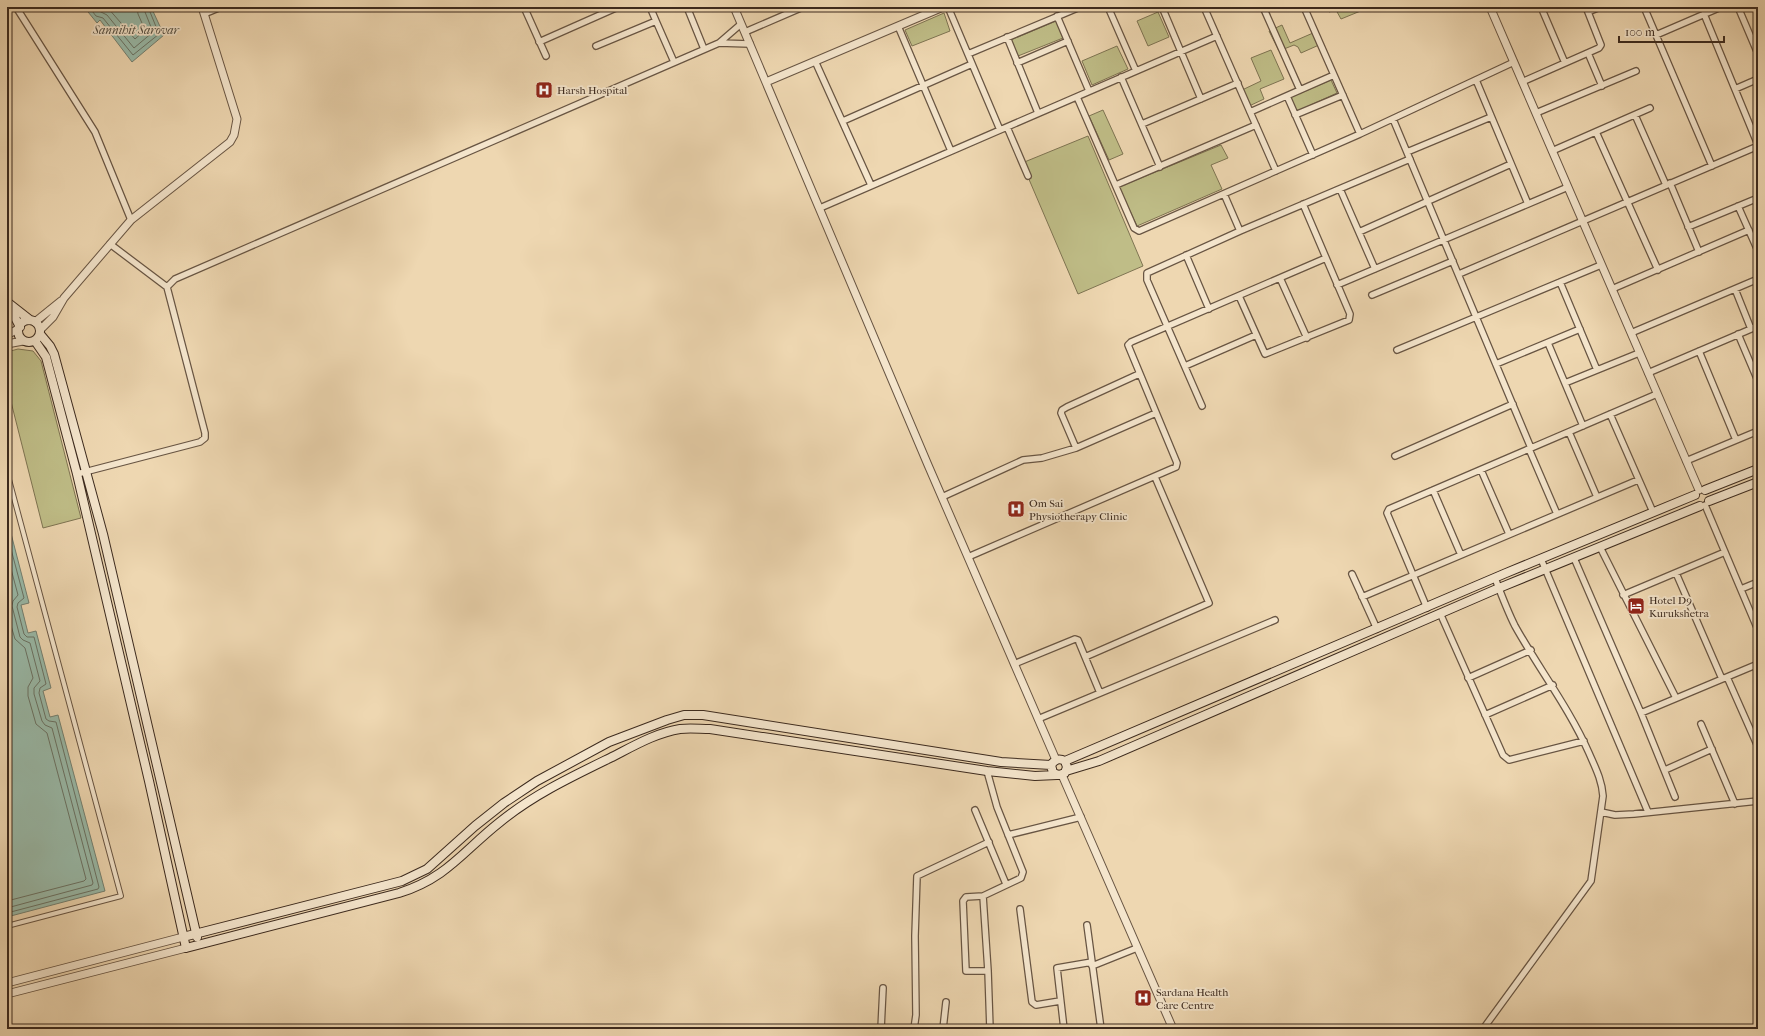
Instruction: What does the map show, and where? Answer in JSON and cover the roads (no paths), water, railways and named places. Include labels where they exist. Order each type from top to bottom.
[{"type":"main road","points":[[7,303],[19,328],[20,337],[23,341],[31,342],[39,335]]},
{"type":"main road","points":[[7,303],[32,321],[39,335],[46,357],[77,474],[149,781],[186,948],[399,893],[424,884],[449,868],[498,823],[535,796],[639,743],[661,734],[680,730],[710,729],[987,771],[1035,776],[1062,774],[1099,761],[1499,588],[1758,482]]},
{"type":"main road","points":[[19,328],[23,322],[32,321]]},
{"type":"main road","points":[[39,335],[50,346],[54,354],[103,534],[199,945]]},
{"type":"main road","points":[[183,937],[402,881],[427,869],[447,853],[475,826],[504,803],[537,781],[609,742],[684,715],[703,714],[1001,762],[1065,761],[1699,492],[1758,469]]},
{"type":"main road","points":[[1699,492],[1709,494],[1705,504]]},
{"type":"main road","points":[[1699,492],[1695,502],[1705,504]]},
{"type":"main road","points":[[1062,774],[1067,767],[1065,761]]},
{"type":"main road","points":[[1054,762],[1052,771],[1062,774]]},
{"type":"street","points":[[16,7],[95,132],[131,220]]},
{"type":"street","points":[[39,335],[64,298],[131,220],[230,142],[234,135],[237,119],[203,10],[221,7]]},
{"type":"street","points":[[524,7],[546,56]]},
{"type":"street","points":[[539,42],[618,7]]},
{"type":"street","points":[[650,7],[674,62]]},
{"type":"street","points":[[687,7],[704,49]]},
{"type":"street","points":[[734,7],[1038,719],[1054,762]]},
{"type":"street","points":[[745,32],[803,7]]},
{"type":"street","points":[[766,82],[943,7]]},
{"type":"street","points":[[948,7],[1000,130]]},
{"type":"street","points":[[968,54],[1080,7]]},
{"type":"street","points":[[1108,7],[1136,71]]},
{"type":"street","points":[[1162,7],[1201,99]]},
{"type":"street","points":[[1204,7],[1276,171]]},
{"type":"street","points":[[1265,7],[1300,90]]},
{"type":"street","points":[[1304,7],[1360,134]]},
{"type":"street","points":[[1490,7],[1699,492]]},
{"type":"street","points":[[1541,7],[1565,63]]},
{"type":"street","points":[[1522,82],[1599,48],[1601,45],[1587,9],[1600,7]]},
{"type":"street","points":[[1644,7],[1712,166]]},
{"type":"street","points":[[1656,35],[1721,7]]},
{"type":"street","points":[[1738,7],[1758,54]]},
{"type":"street","points":[[1459,274],[1758,146],[1704,14]]},
{"type":"street","points":[[1057,16],[1089,91]]},
{"type":"street","points":[[596,46],[656,21]]},
{"type":"street","points":[[719,43],[741,24]]},
{"type":"street","points":[[898,26],[952,151]]},
{"type":"street","points":[[820,208],[1217,36]]},
{"type":"street","points":[[1007,37],[1038,113]]},
{"type":"street","points":[[1017,63],[1068,40]]},
{"type":"street","points":[[167,287],[175,279],[704,49],[719,43],[728,42],[750,44]]},
{"type":"street","points":[[1588,53],[1602,86]]},
{"type":"street","points":[[815,61],[871,185]]},
{"type":"street","points":[[1076,97],[1134,228],[1139,231],[1360,134],[1514,62]]},
{"type":"street","points":[[843,121],[972,64]]},
{"type":"street","points":[[1536,114],[1636,71]]},
{"type":"street","points":[[1250,112],[1334,75]]},
{"type":"street","points":[[1121,77],[1160,167]]},
{"type":"street","points":[[1734,89],[1758,78]]},
{"type":"street","points":[[1476,80],[1528,204]]},
{"type":"street","points":[[1142,124],[1238,83]]},
{"type":"street","points":[[1295,115],[1343,95]]},
{"type":"street","points":[[1287,96],[1313,155]]},
{"type":"street","points":[[1552,151],[1650,108]]},
{"type":"street","points":[[1635,115],[1699,252]]},
{"type":"street","points":[[1407,152],[1491,117]]},
{"type":"street","points":[[1393,119],[1513,404],[1557,514]]},
{"type":"street","points":[[1116,185],[1256,125]]},
{"type":"street","points":[[1007,127],[1028,176]]},
{"type":"street","points":[[1596,132],[1658,270]]},
{"type":"street","points":[[1202,406],[1147,280],[1147,273],[1240,231],[1410,159]]},
{"type":"street","points":[[1359,232],[1512,164]]},
{"type":"street","points":[[1337,285],[1568,187]]},
{"type":"street","points":[[1340,189],[1375,269]]},
{"type":"street","points":[[1224,194],[1240,231]]},
{"type":"street","points":[[1688,227],[1758,198]]},
{"type":"street","points":[[1239,296],[1264,353],[1268,354],[1348,320],[1350,314],[1303,204]]},
{"type":"street","points":[[1738,206],[1758,251]]},
{"type":"street","points":[[1612,289],[1749,230]]},
{"type":"street","points":[[77,474],[200,442],[205,438],[205,433],[167,287],[110,244]]},
{"type":"street","points":[[1186,255],[1209,309]]},
{"type":"street","points":[[968,557],[1176,467],[1177,463],[1128,345],[1131,342],[1326,258]]},
{"type":"street","points":[[1372,295],[1453,261]]},
{"type":"street","points":[[1397,350],[1601,264]]},
{"type":"street","points":[[1280,278],[1306,338]]},
{"type":"street","points":[[1631,334],[1758,279]]},
{"type":"street","points":[[1560,282],[1597,370]]},
{"type":"street","points":[[1735,289],[1751,329]]},
{"type":"street","points":[[32,321],[64,298]]},
{"type":"street","points":[[1648,373],[1758,326]]},
{"type":"street","points":[[7,335],[19,328]]},
{"type":"street","points":[[1496,364],[1580,329]]},
{"type":"street","points":[[1738,334],[1758,381]]},
{"type":"street","points":[[1185,366],[1256,335]]},
{"type":"street","points":[[7,344],[23,341]]},
{"type":"street","points":[[1548,343],[1583,426]]},
{"type":"street","points":[[1699,351],[1736,440]]},
{"type":"street","points":[[1565,384],[1639,353]]},
{"type":"street","points":[[1076,448],[1061,413],[1062,410],[1139,374]]},
{"type":"street","points":[[1426,608],[1387,511],[1657,394]]},
{"type":"street","points":[[1395,456],[1513,404]]},
{"type":"street","points":[[942,497],[1023,460],[1042,458],[1076,448],[1156,413]]},
{"type":"street","points":[[1610,414],[1653,512]]},
{"type":"street","points":[[1686,461],[1758,431]]},
{"type":"street","points":[[1569,432],[1597,497]]},
{"type":"street","points":[[1481,470],[1509,534]]},
{"type":"street","points":[[7,472],[121,896],[7,926]]},
{"type":"street","points":[[1085,657],[1209,603],[1155,477]]},
{"type":"street","points":[[1362,597],[1638,480]]},
{"type":"street","points":[[1433,490],[1461,555]]},
{"type":"street","points":[[1705,504],[1758,630]]},
{"type":"street","points":[[1600,547],[1676,698]]},
{"type":"street","points":[[1623,595],[1725,552]]},
{"type":"street","points":[[1574,558],[1641,713],[1675,797]]},
{"type":"street","points":[[1541,559],[1648,812]]},
{"type":"street","points":[[1676,573],[1758,747]]},
{"type":"street","points":[[1352,574],[1377,629]]},
{"type":"street","points":[[1483,1029],[1591,881],[1601,812],[1602,786],[1584,741],[1553,685],[1515,625],[1495,578]]},
{"type":"street","points":[[1741,589],[1758,582]]},
{"type":"street","points":[[1440,613],[1503,755],[1509,760],[1584,741]]},
{"type":"street","points":[[1038,719],[1275,620]]},
{"type":"street","points":[[1014,664],[1075,639],[1078,640],[1100,693]]},
{"type":"street","points":[[1468,678],[1531,650]]},
{"type":"street","points":[[1641,713],[1758,664]]},
{"type":"street","points":[[1485,715],[1553,685]]},
{"type":"street","points":[[1701,724],[1735,804]]},
{"type":"street","points":[[1665,770],[1712,749]]},
{"type":"street","points":[[987,771],[997,807],[1023,872],[1021,878],[983,896],[966,897],[963,901],[966,971],[988,972]]},
{"type":"street","points":[[1062,774],[1173,1029]]},
{"type":"street","points":[[1601,812],[1615,815],[1758,801]]},
{"type":"street","points":[[975,810],[1006,884]]},
{"type":"street","points":[[1008,834],[1081,817]]},
{"type":"street","points":[[914,1029],[916,1015],[915,936],[917,876],[988,842]]},
{"type":"street","points":[[983,896],[990,1029]]},
{"type":"street","points":[[1020,909],[1032,1002],[1036,1005],[1060,1001]]},
{"type":"street","points":[[1087,925],[1102,1029]]},
{"type":"street","points":[[7,983],[183,937]]},
{"type":"street","points":[[7,994],[186,948]]},
{"type":"street","points":[[1064,1029],[1057,968],[1092,964],[1137,948]]},
{"type":"street","points":[[881,1029],[883,988]]},
{"type":"street","points":[[943,1029],[946,1002]]},
{"type":"water","name":"Sannihit Sarovar","points":[[84,7],[151,7],[164,35],[132,62],[100,20],[97,23]]},
{"type":"water","points":[[7,518],[29,603],[21,605],[28,633],[36,631],[51,688],[43,691],[50,717],[58,715],[105,891],[7,917]]},
{"type":"place","name":"Harsh Hospital","points":[[544,90]]},
{"type":"place","name":"Om Sai Physiotherapy Clinic","points":[[1016,509]]},
{"type":"place","name":"Hotel D9 Kurukshetra","points":[[1636,606]]},
{"type":"place","name":"Sardana Health Care Centre","points":[[1143,998]]}]
